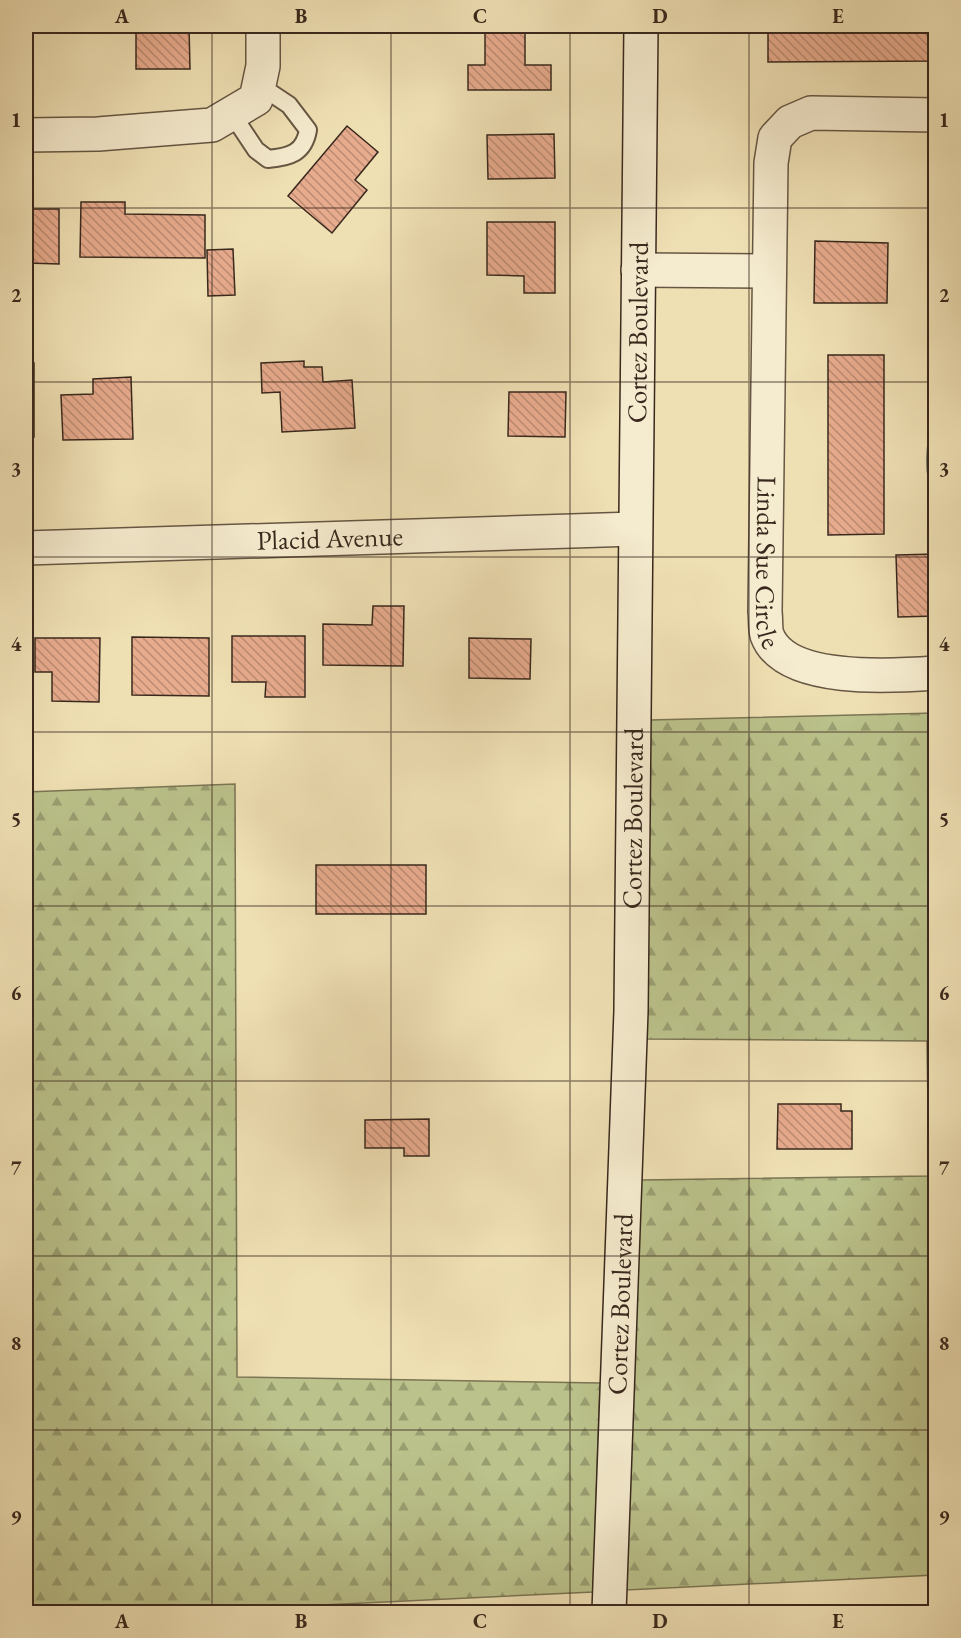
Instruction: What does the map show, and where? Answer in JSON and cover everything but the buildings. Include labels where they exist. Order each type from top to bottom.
[{"type":"street","points":[[26,135],[98,134],[212,125],[256,99],[263,66],[264,26]]},
{"type":"street","name":"Cortez Boulevard","points":[[609,1612],[631,1011],[640,26]]},
{"type":"street","name":"Linda Sue Circle","points":[[936,115],[811,113],[790,122],[775,138],[771,163],[765,612],[768,636],[786,659],[813,670],[887,676],[936,673]]},
{"type":"street","points":[[638,270],[769,271]]},
{"type":"street","name":"Placid Avenue","points":[[26,548],[635,530]]},
{"type":"lane","points":[[232,114],[256,150],[268,159],[286,157],[299,151],[306,143],[308,130],[289,105],[259,85]]},
{"type":"green space","points":[[935,713],[935,1575],[626,1590],[641,1180],[929,1176],[927,1041],[647,1039],[650,720]]},
{"type":"green space","points":[[235,784],[237,1377],[600,1383],[593,1592],[176,1612],[26,1612],[26,792]]},
{"type":"shaded area","points":[[935,419],[935,498],[927,470],[927,448]]}]
